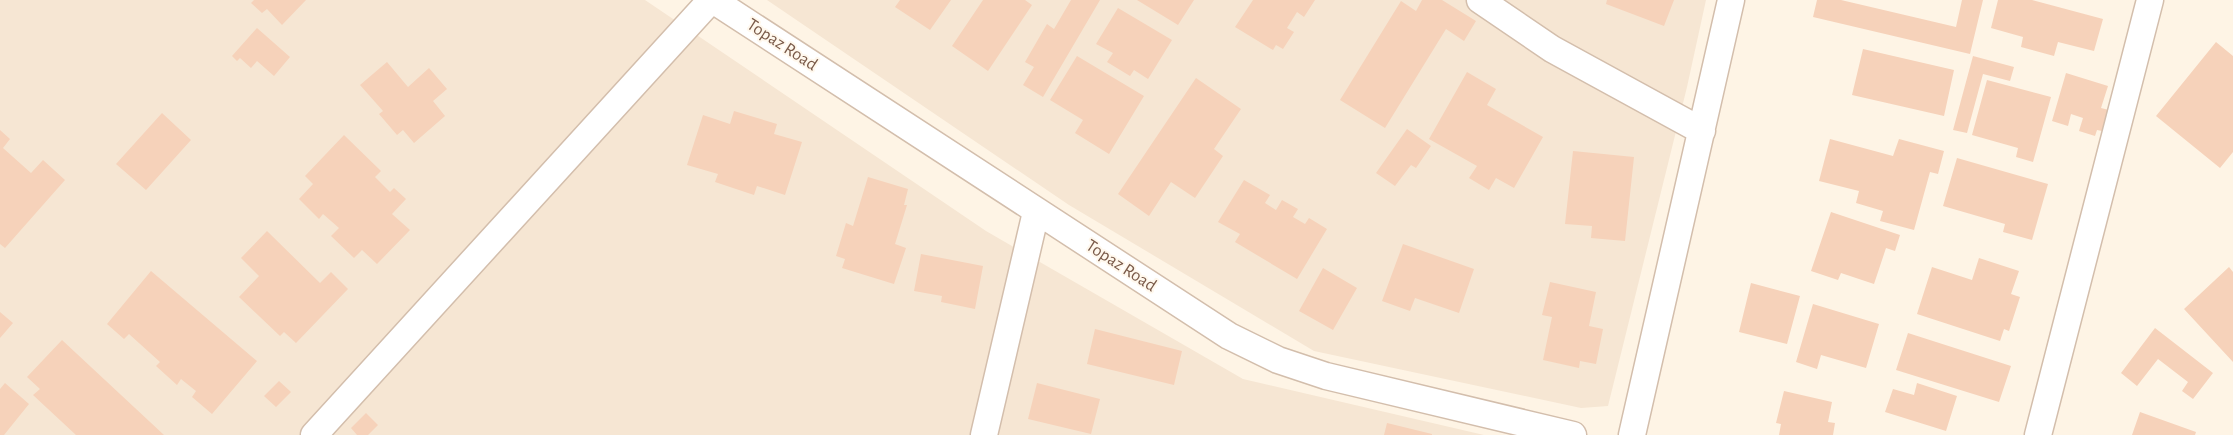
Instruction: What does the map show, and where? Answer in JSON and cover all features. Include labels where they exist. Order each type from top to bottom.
[{"type":"street","name":"Topaz Road","points":[[712,0],[1229,336],[1278,360],[1326,376],[1573,435]]},
{"type":"street","points":[[314,435],[712,0]]},
{"type":"street","points":[[1480,0],[1552,49],[1702,131]]},
{"type":"street","points":[[1632,435],[1731,0]]},
{"type":"street","points":[[2038,435],[2150,0]]},
{"type":"street","points":[[984,435],[1036,212]]},
{"type":"shaded area","points":[[0,0],[645,0],[986,231],[1243,379],[1484,435],[0,435]]},
{"type":"shaded area","points":[[767,0],[1706,0],[1687,87],[1608,406],[1581,408],[1314,351],[1069,205]]},
{"type":"building","points":[[254,0],[306,0],[282,25],[267,9],[262,13],[251,3]]},
{"type":"building","points":[[900,0],[951,0],[930,30],[895,7]]},
{"type":"building","points":[[983,0],[1025,0],[1032,5],[988,71],[952,46]]},
{"type":"building","points":[[1071,0],[1100,0],[1043,97],[1023,85],[1034,67],[1025,62],[1047,24],[1054,29]]},
{"type":"building","points":[[1137,0],[1194,0],[1178,25]]},
{"type":"building","points":[[1253,0],[1315,0],[1304,17],[1297,12],[1287,28],[1294,32],[1283,49],[1276,45],[1273,50],[1235,27]]},
{"type":"building","points":[[1422,0],[1442,0],[1476,21],[1464,41],[1446,29],[1385,128],[1340,100],[1401,1],[1416,11]]},
{"type":"building","points":[[1607,0],[1674,0],[1664,26],[1606,4]]},
{"type":"building","points":[[1817,0],[1841,0],[1956,27],[1962,0],[1983,0],[1970,54],[1813,17]]},
{"type":"building","points":[[1998,0],[2032,0],[2103,19],[2094,51],[2058,42],[2054,56],[2021,47],[2023,37],[1991,28]]},
{"type":"building","points":[[1118,8],[1172,40],[1148,79],[1134,70],[1130,76],[1107,62],[1113,53],[1096,44]]},
{"type":"building","points":[[257,28],[290,57],[274,76],[257,61],[251,68],[240,58],[237,61],[232,56]]},
{"type":"building","points":[[2216,42],[2233,56],[2233,152],[2220,168],[2156,116]]},
{"type":"building","points":[[1863,49],[1954,70],[1944,116],[1852,95]]},
{"type":"building","points":[[1077,56],[1144,96],[1109,154],[1075,133],[1083,120],[1050,100]]},
{"type":"building","points":[[1973,56],[2014,67],[2010,81],[1983,74],[1967,133],[1953,130]]},
{"type":"building","points":[[387,62],[408,87],[429,68],[447,89],[433,101],[445,116],[414,143],[403,130],[397,135],[379,114],[383,111],[360,85]]},
{"type":"building","points":[[1467,72],[1496,89],[1487,105],[1543,137],[1514,188],[1496,178],[1489,190],[1469,178],[1477,166],[1429,139]]},
{"type":"building","points":[[2066,73],[2108,86],[2101,108],[2109,110],[2102,131],[2097,130],[2095,136],[2079,131],[2083,118],[2071,114],[2068,126],[2052,121]]},
{"type":"building","points":[[1196,78],[1241,109],[1214,149],[1223,156],[1195,198],[1171,182],[1149,216],[1118,194]]},
{"type":"building","points":[[1987,80],[2051,97],[2033,162],[2016,157],[2018,148],[1972,135]]},
{"type":"building","points":[[734,111],[777,124],[774,134],[802,142],[785,195],[757,186],[754,195],[715,182],[718,174],[687,165],[703,115],[730,124]]},
{"type":"building","points":[[162,113],[191,140],[146,190],[116,164]]},
{"type":"building","points":[[1407,129],[1431,146],[1416,168],[1411,165],[1395,186],[1376,173]]},
{"type":"building","points":[[0,130],[10,139],[3,148],[31,173],[43,160],[65,180],[5,248],[0,244]]},
{"type":"building","points":[[344,135],[381,171],[375,177],[390,192],[394,188],[406,199],[392,214],[410,230],[377,264],[362,250],[354,258],[331,236],[339,228],[323,214],[319,219],[299,199],[313,184],[305,176]]},
{"type":"building","points":[[1830,139],[1893,156],[1899,139],[1944,151],[1938,174],[1930,172],[1914,230],[1880,221],[1883,211],[1856,203],[1859,191],[1819,181]]},
{"type":"building","points":[[1573,151],[1634,157],[1625,241],[1591,238],[1592,226],[1565,224]]},
{"type":"building","points":[[1957,158],[2048,184],[2032,240],[2003,232],[2005,224],[1943,206]]},
{"type":"building","points":[[868,177],[908,189],[904,205],[907,205],[895,244],[906,248],[894,284],[842,268],[845,259],[836,256],[846,223],[853,226]]},
{"type":"building","points":[[1244,180],[1270,195],[1265,203],[1276,210],[1282,200],[1298,209],[1293,217],[1305,224],[1309,218],[1327,229],[1297,279],[1235,242],[1240,234],[1218,222]]},
{"type":"building","points":[[1831,212],[1900,235],[1895,251],[1886,248],[1874,284],[1841,273],[1838,280],[1811,271]]},
{"type":"building","points":[[267,231],[320,283],[331,272],[348,289],[296,343],[284,332],[280,336],[239,297],[259,276],[241,258]]},
{"type":"building","points":[[1403,244],[1474,269],[1459,313],[1415,298],[1410,311],[1382,301]]},
{"type":"building","points":[[921,254],[983,266],[975,309],[941,302],[942,296],[914,291]]},
{"type":"building","points":[[1979,258],[2019,271],[2011,294],[2020,297],[2009,331],[2004,329],[2000,341],[1917,314],[1932,267],[1972,280]]},
{"type":"building","points":[[2229,267],[2233,272],[2233,362],[2184,309]]},
{"type":"building","points":[[1323,268],[1357,288],[1333,330],[1299,311]]},
{"type":"building","points":[[151,271],[257,361],[212,414],[192,397],[196,391],[181,379],[177,385],[156,366],[160,362],[129,334],[124,339],[107,324]]},
{"type":"building","points":[[1550,282],[1596,292],[1589,326],[1603,329],[1596,364],[1580,361],[1579,368],[1543,360],[1552,317],[1542,315]]},
{"type":"building","points":[[1751,283],[1800,296],[1787,344],[1739,332]]},
{"type":"building","points":[[1813,304],[1879,324],[1866,368],[1821,355],[1817,369],[1796,362]]},
{"type":"building","points":[[0,312],[13,323],[0,338]]},
{"type":"building","points":[[2155,328],[2213,373],[2193,399],[2182,391],[2188,382],[2158,359],[2137,386],[2121,373]]},
{"type":"building","points":[[1095,329],[1182,351],[1174,385],[1087,364]]},
{"type":"building","points":[[1908,333],[2011,366],[1999,402],[1896,370]]},
{"type":"building","points":[[62,340],[164,435],[76,435],[33,395],[40,389],[27,377]]},
{"type":"building","points":[[279,381],[291,392],[276,407],[264,396]]},
{"type":"building","points":[[5,383],[29,404],[4,435],[0,435],[0,389]]},
{"type":"building","points":[[1037,383],[1100,399],[1091,434],[1028,419]]},
{"type":"building","points":[[1917,383],[1957,396],[1946,431],[1885,412],[1893,389],[1914,395]]},
{"type":"building","points":[[1784,391],[1832,402],[1828,422],[1835,423],[1833,435],[1779,435],[1781,424],[1776,423]]},
{"type":"building","points":[[2140,412],[2196,432],[2195,435],[2132,435]]},
{"type":"building","points":[[366,413],[378,425],[368,435],[357,435],[351,428]]},
{"type":"building","points":[[1387,423],[1432,434],[1432,435],[1384,435]]}]
